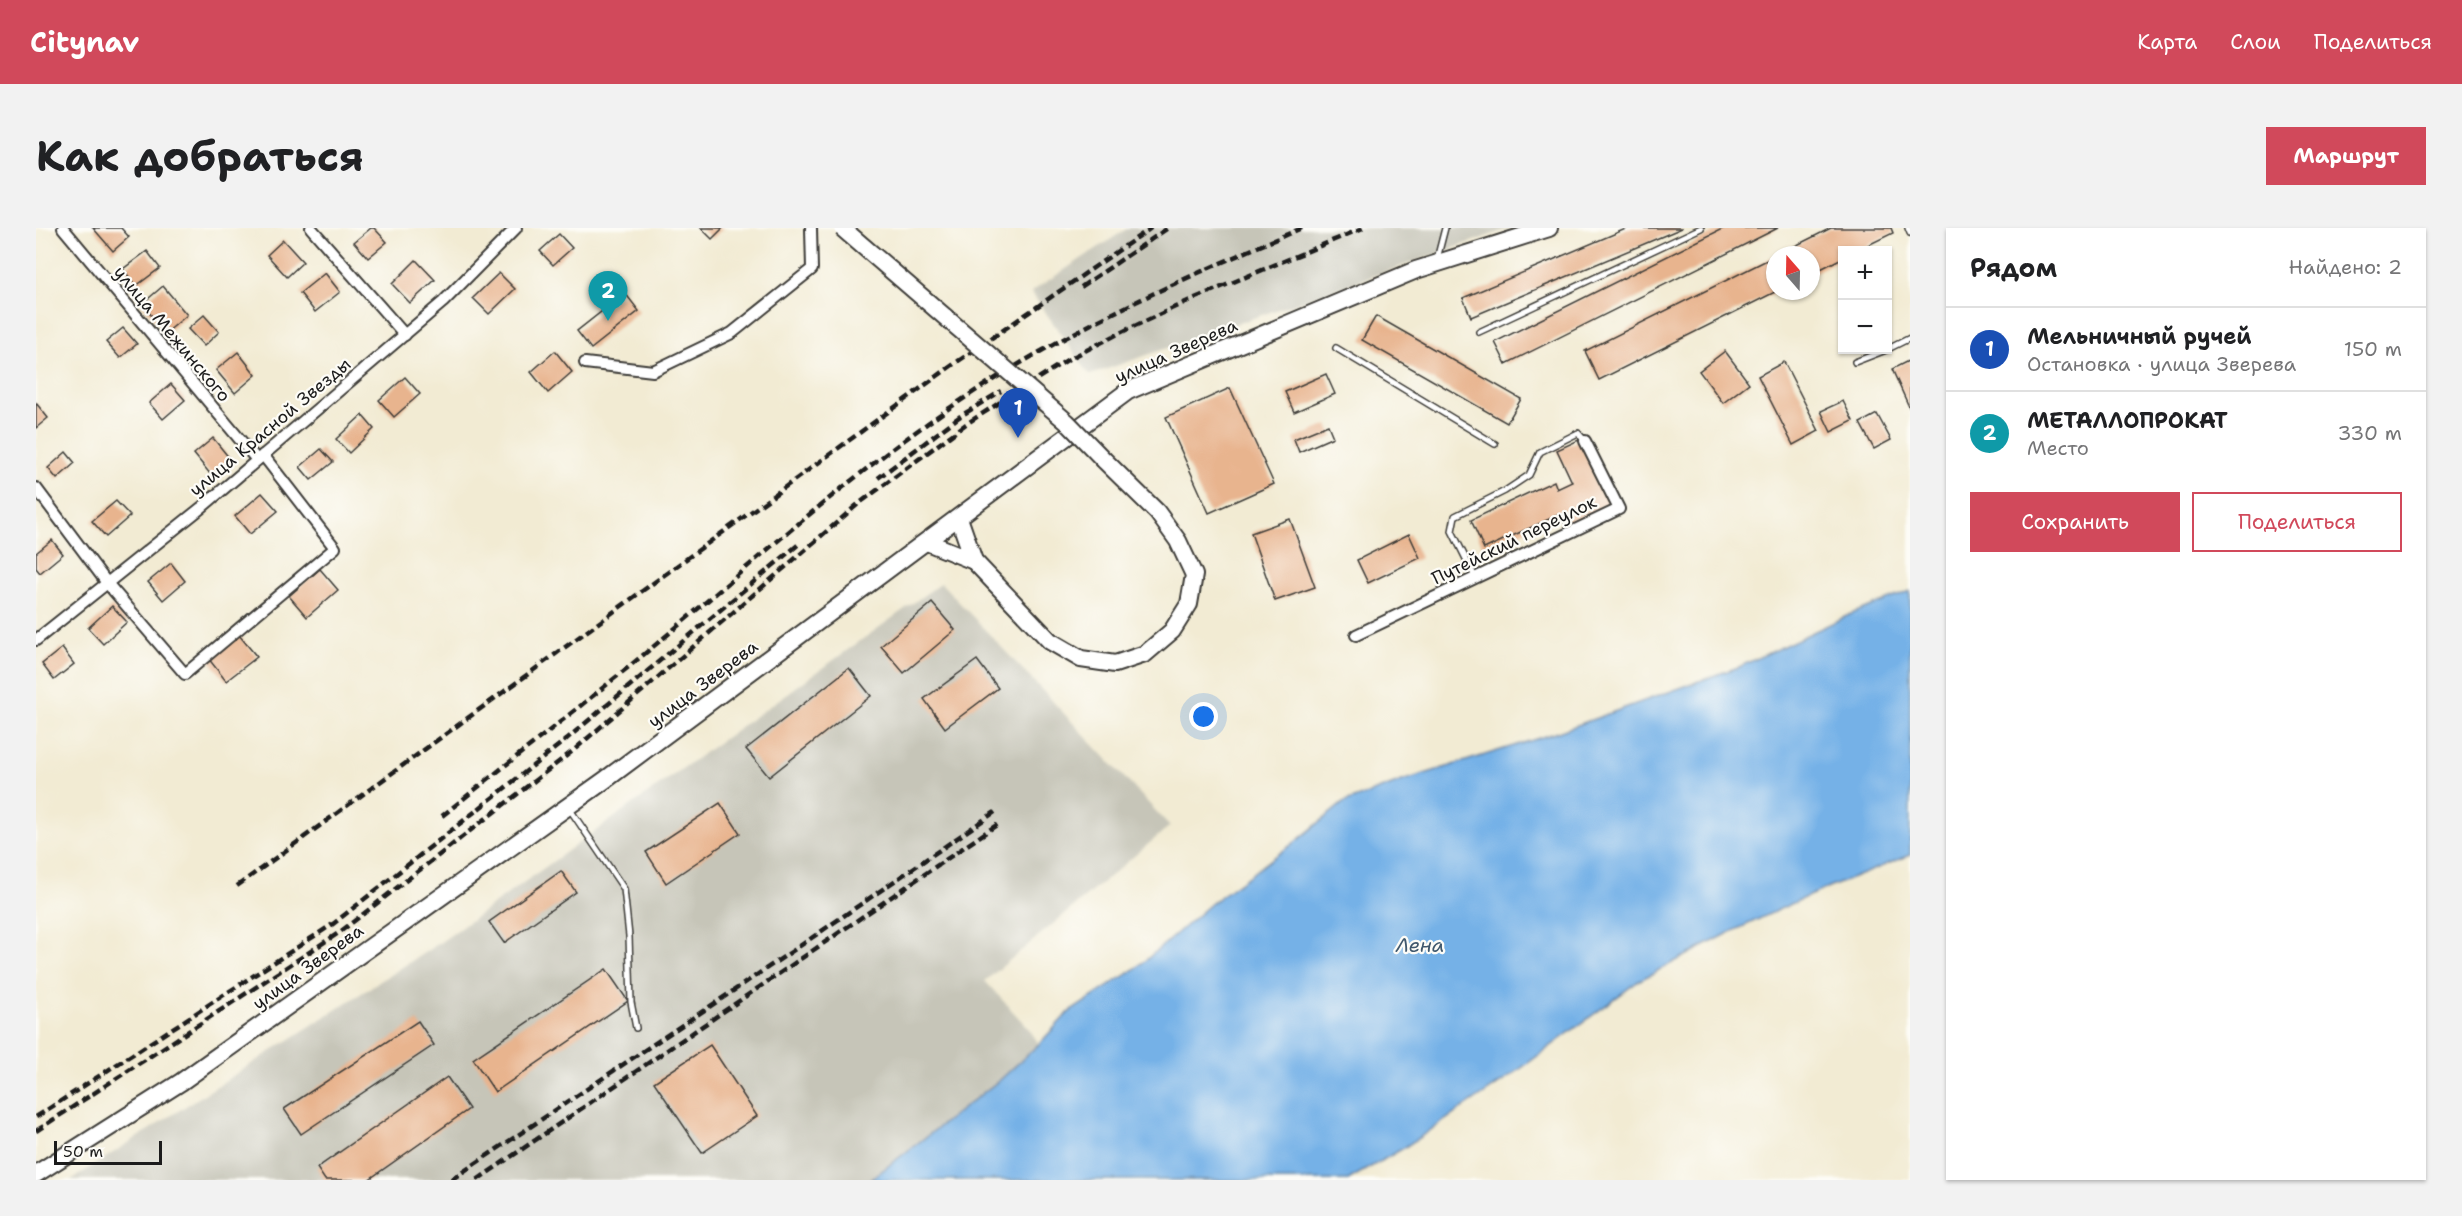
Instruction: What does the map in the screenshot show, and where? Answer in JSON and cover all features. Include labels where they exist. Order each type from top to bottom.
[{"type":"main road","points":[[842,228],[1067,422],[1157,512],[1178,541],[1194,575],[1189,604],[1172,631],[1145,654],[1115,664],[1081,659],[1050,641],[974,561],[959,518]]},
{"type":"main road","name":"улица Зверева","points":[[36,1174],[180,1082],[568,807],[1128,391],[1416,270],[1549,228]]},
{"type":"main road","points":[[927,542],[974,561]]},
{"type":"street","name":"улица Межинского","points":[[63,228],[335,548],[185,674],[107,583]]},
{"type":"street","points":[[311,228],[405,335]]},
{"type":"street","name":"улица Красной Звезды","points":[[36,640],[260,458],[405,335],[443,302],[516,228]]},
{"type":"street","points":[[585,363],[652,371],[732,333],[812,269],[811,228]]},
{"type":"street","name":"Путейский переулок","points":[[1356,635],[1619,509],[1585,441]]},
{"type":"street","points":[[36,488],[107,583]]},
{"type":"lane","points":[[1436,264],[1445,228]]},
{"type":"lane","points":[[1479,332],[1701,228]]},
{"type":"lane","points":[[1908,228],[1910,233]]},
{"type":"lane","points":[[1892,347],[1910,338]]},
{"type":"lane","points":[[1336,348],[1495,444]]},
{"type":"lane","points":[[1855,362],[1875,354]]},
{"type":"lane","points":[[1475,577],[1452,531],[1455,516],[1505,491],[1529,475],[1539,452],[1578,433],[1585,441]]},
{"type":"lane","points":[[568,807],[624,889],[629,936],[631,1002],[636,1028]]},
{"type":"shaded area","points":[[1128,228],[1511,228],[1090,375],[1031,292]]},
{"type":"shaded area","points":[[941,583],[1170,826],[985,981],[1029,1029],[1039,1044],[1001,1079],[870,1180],[71,1180],[438,944]]},
{"type":"water","name":"Лена","points":[[1910,591],[1910,855],[1806,897],[1729,933],[1640,980],[1508,1078],[1402,1149],[1348,1180],[870,1180],[1001,1079],[1068,1013],[1139,966],[1213,902],[1299,839],[1343,803],[1405,780],[1555,733],[1741,666],[1851,614]]},
{"type":"building","points":[[93,228],[121,228],[129,237],[113,251]]},
{"type":"building","points":[[374,228],[387,242],[368,258],[354,242]]},
{"type":"building","points":[[701,228],[723,228],[712,239]]},
{"type":"building","points":[[1628,228],[1682,228],[1471,317],[1463,298]]},
{"type":"building","points":[[1724,228],[1778,228],[1506,364],[1495,342]]},
{"type":"building","points":[[1831,228],[1891,228],[1893,233],[1866,246],[1838,246],[1838,260],[1820,269],[1820,246],[1795,246]]},
{"type":"building","points":[[559,234],[572,248],[553,265],[540,251]]},
{"type":"building","points":[[283,240],[303,262],[287,277],[267,255]]},
{"type":"building","points":[[147,251],[160,268],[136,286],[123,269]]},
{"type":"building","points":[[416,260],[435,280],[410,303],[392,284]]},
{"type":"building","points":[[1766,260],[1766,296],[1599,380],[1585,351]]},
{"type":"building","points":[[325,273],[340,292],[315,312],[300,293]]},
{"type":"building","points":[[499,273],[515,289],[489,314],[473,298]]},
{"type":"building","points":[[163,286],[187,315],[166,333],[142,304]]},
{"type":"building","points":[[625,293],[639,311],[591,349],[577,331]]},
{"type":"building","points":[[204,315],[219,332],[204,346],[188,329]]},
{"type":"building","points":[[1376,316],[1521,399],[1507,423],[1362,340]]},
{"type":"building","points":[[123,328],[137,344],[120,358],[106,342]]},
{"type":"building","points":[[555,351],[572,372],[548,393],[531,372]]},
{"type":"building","points":[[1725,351],[1749,383],[1723,403],[1699,371]]},
{"type":"building","points":[[238,352],[256,375],[235,393],[216,370]]},
{"type":"building","points":[[1910,360],[1910,409],[1892,369]]},
{"type":"building","points":[[1784,362],[1819,431],[1793,445],[1758,376]]},
{"type":"building","points":[[1326,374],[1335,394],[1294,412],[1285,392]]},
{"type":"building","points":[[405,377],[420,394],[394,417],[379,400]]},
{"type":"building","points":[[171,384],[185,400],[163,419],[149,403]]},
{"type":"building","points":[[1230,388],[1274,484],[1209,513],[1166,417]]},
{"type":"building","points":[[1843,401],[1853,421],[1831,432],[1821,411]]},
{"type":"building","points":[[36,403],[48,418],[36,428]]},
{"type":"building","points":[[1877,414],[1891,440],[1874,449],[1860,423]]},
{"type":"building","points":[[362,415],[374,429],[349,453],[336,439]]},
{"type":"building","points":[[1328,425],[1333,437],[1299,452],[1294,439]]},
{"type":"building","points":[[213,438],[230,459],[211,475],[194,454]]},
{"type":"building","points":[[1581,439],[1612,507],[1567,529],[1560,514],[1484,549],[1471,520],[1554,481],[1557,489],[1572,482],[1557,450]]},
{"type":"building","points":[[321,449],[333,462],[311,480],[300,467]]},
{"type":"building","points":[[66,452],[75,463],[57,479],[48,468]]},
{"type":"building","points":[[262,493],[278,511],[250,534],[235,516]]},
{"type":"building","points":[[116,501],[130,516],[106,537],[92,521]]},
{"type":"building","points":[[1290,519],[1315,587],[1275,601],[1251,533]]},
{"type":"building","points":[[1409,534],[1420,558],[1368,583],[1357,560]]},
{"type":"building","points":[[52,540],[63,554],[40,573],[36,568],[36,553]]},
{"type":"building","points":[[171,563],[185,581],[163,600],[148,582]]},
{"type":"building","points":[[320,569],[338,590],[307,617],[289,596]]},
{"type":"building","points":[[932,603],[955,630],[904,673],[881,646]]},
{"type":"building","points":[[112,606],[127,622],[103,644],[88,628]]},
{"type":"building","points":[[239,635],[257,657],[226,681],[208,658]]},
{"type":"building","points":[[62,648],[74,664],[54,680],[42,664]]},
{"type":"building","points":[[977,660],[998,688],[945,728],[924,699]]},
{"type":"building","points":[[849,668],[871,696],[769,777],[746,749]]},
{"type":"building","points":[[720,803],[740,833],[666,883],[646,852]]},
{"type":"building","points":[[561,871],[576,892],[504,943],[489,922]]},
{"type":"building","points":[[606,969],[628,1001],[495,1092],[473,1059]]},
{"type":"building","points":[[418,1021],[434,1045],[301,1134],[284,1109]]},
{"type":"building","points":[[710,1045],[757,1116],[702,1153],[654,1082]]},
{"type":"building","points":[[447,1077],[469,1109],[368,1180],[325,1180],[317,1168]]},
{"type":"railway","points":[[237,886],[954,364],[1151,228]]},
{"type":"railway","points":[[1081,287],[1168,228]]},
{"type":"railway","points":[[442,816],[633,663],[875,462],[951,407],[1036,354],[1122,308],[1302,228]]},
{"type":"railway","points":[[36,1131],[340,932],[574,750],[857,505],[966,424],[1067,360],[1126,330],[1188,301],[1363,228]]},
{"type":"railway","points":[[878,478],[959,417],[1001,391]]},
{"type":"railway","points":[[36,1117],[333,924],[563,742],[800,543]]},
{"type":"railway","points":[[451,1180],[995,812]]},
{"type":"railway","points":[[477,1180],[998,824]]},
{"type":"place","name":"МЕТАЛЛОПРОКАТ","points":[[608,321]]},
{"type":"place","name":"Мельничный ручей","points":[[1018,438]]}]
